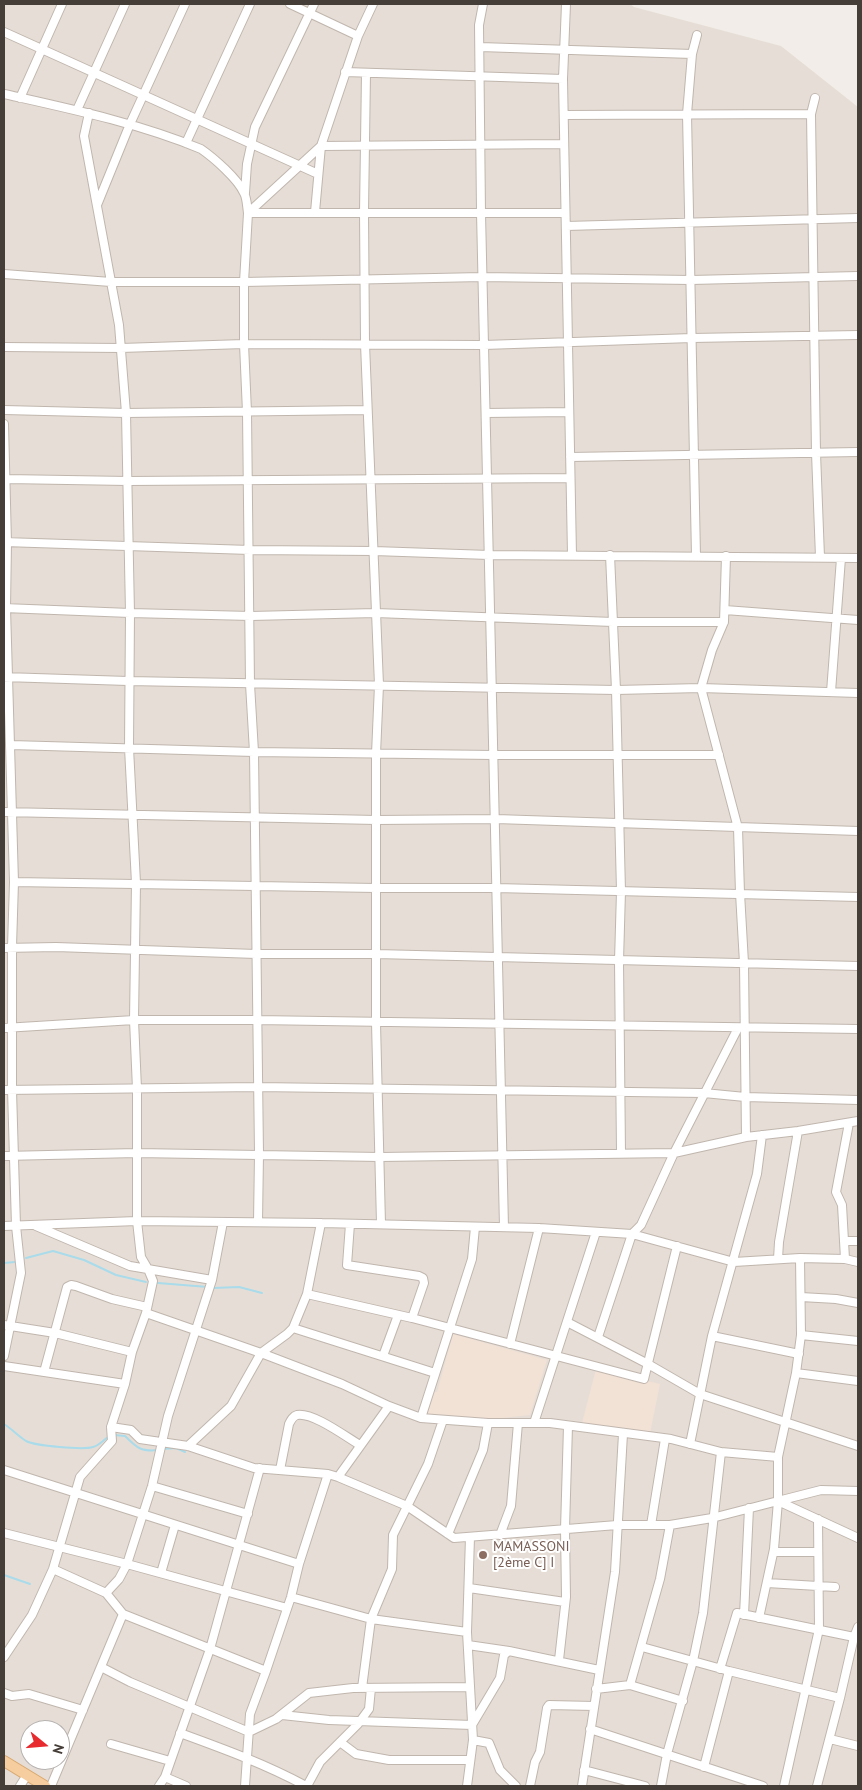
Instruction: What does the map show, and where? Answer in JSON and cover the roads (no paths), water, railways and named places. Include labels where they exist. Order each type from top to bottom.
[{"type":"main road","points":[[4,1760],[45,1786]]},
{"type":"street","points":[[20,98],[62,4]]},
{"type":"street","points":[[78,110],[125,4]]},
{"type":"street","points":[[97,205],[130,124],[185,4]]},
{"type":"street","points":[[186,143],[250,4]]},
{"type":"street","points":[[290,4],[358,36]]},
{"type":"street","points":[[258,1222],[259,1154],[254,752],[250,684],[250,550],[244,344],[244,282],[248,213],[244,193],[255,127],[314,4]]},
{"type":"street","points":[[315,212],[321,146],[358,36],[373,4]]},
{"type":"street","points":[[483,4],[479,25],[482,277],[504,1227]]},
{"type":"street","points":[[566,4],[563,79],[572,555]]},
{"type":"street","points":[[4,32],[318,174]]},
{"type":"street","points":[[696,556],[687,114],[692,54],[697,35]]},
{"type":"street","points":[[480,47],[692,54]]},
{"type":"street","points":[[345,72],[563,79]]},
{"type":"street","points":[[366,73],[365,344],[379,684],[376,754],[376,1023],[381,1224]]},
{"type":"street","points":[[4,94],[78,110],[130,124],[186,143],[210,155],[234,179],[244,193]]},
{"type":"street","points":[[815,98],[812,114],[814,336],[820,558]]},
{"type":"street","points":[[4,1657],[32,1615],[53,1569],[80,1477],[112,1441],[111,1432],[153,1281],[141,1257],[136,1221],[137,1089],[134,1020],[134,950],[136,883],[129,748],[130,614],[126,413],[119,325],[84,136],[89,113]]},
{"type":"street","points":[[564,115],[812,114]]},
{"type":"street","points":[[248,213],[321,146],[564,144]]},
{"type":"street","points":[[248,213],[566,213]]},
{"type":"street","points":[[566,226],[858,218]]},
{"type":"street","points":[[4,274],[111,282],[244,282],[482,277],[691,280],[858,276]]},
{"type":"street","points":[[4,347],[121,348],[244,344],[484,346],[692,338],[858,335]]},
{"type":"street","points":[[4,410],[126,413],[367,410]]},
{"type":"street","points":[[486,413],[569,412]]},
{"type":"street","points":[[4,424],[6,479],[6,677],[11,745],[8,812],[14,882],[8,947],[13,1026],[8,1090],[14,1156],[16,1226],[21,1273],[7,1325],[4,1356]]},
{"type":"street","points":[[570,457],[858,452]]},
{"type":"street","points":[[6,479],[128,481],[570,478]]},
{"type":"street","points":[[6,542],[129,547],[489,555],[858,558]]},
{"type":"street","points":[[610,555],[618,756],[621,1153]]},
{"type":"street","points":[[726,556],[724,622],[712,650],[702,688],[738,828],[744,963],[741,1028],[746,1137]]},
{"type":"street","points":[[831,692],[842,558]]},
{"type":"street","points":[[5,608],[130,614],[250,616],[376,613],[613,622],[724,622]]},
{"type":"street","points":[[725,610],[858,620]]},
{"type":"street","points":[[6,677],[250,684],[379,684],[616,690],[702,688],[858,693]]},
{"type":"street","points":[[11,745],[376,754],[719,755]]},
{"type":"street","points":[[8,812],[376,820],[495,819],[858,831]]},
{"type":"street","points":[[14,882],[496,888],[858,897]]},
{"type":"street","points":[[8,947],[858,966]]},
{"type":"street","points":[[4,1028],[134,1020],[256,1020],[858,1029]]},
{"type":"street","points":[[598,1338],[632,1234],[641,1225],[674,1152],[704,1093],[741,1028]]},
{"type":"street","points":[[8,1090],[257,1087],[378,1088],[704,1093],[745,1097],[858,1100]]},
{"type":"street","points":[[4,1156],[137,1153],[380,1157],[674,1152],[746,1137],[858,1121]]},
{"type":"street","points":[[845,1259],[842,1205],[836,1192],[849,1123]]},
{"type":"street","points":[[778,1259],[779,1242],[798,1131]]},
{"type":"street","points":[[690,1444],[712,1336],[757,1174],[762,1135]]},
{"type":"street","points":[[4,1226],[136,1221],[539,1228],[632,1234],[734,1262],[800,1258],[845,1259],[858,1262]]},
{"type":"street","points":[[106,1592],[119,1579],[127,1564],[152,1486],[168,1416],[211,1281],[223,1222]]},
{"type":"street","points":[[188,1446],[231,1406],[261,1353],[293,1328],[307,1294],[322,1223]]},
{"type":"street","points":[[350,1224],[347,1265],[423,1278],[424,1283],[412,1318]]},
{"type":"street","points":[[34,1225],[130,1266],[211,1281]]},
{"type":"street","points":[[421,1418],[472,1259],[475,1227]]},
{"type":"street","points":[[510,1344],[539,1228]]},
{"type":"street","points":[[534,1423],[596,1232]]},
{"type":"street","points":[[844,1241],[858,1241]]},
{"type":"street","points":[[307,1294],[412,1318],[644,1379],[678,1246]]},
{"type":"street","points":[[760,1618],[774,1552],[778,1500],[778,1457],[796,1373],[801,1335],[800,1258]]},
{"type":"street","points":[[44,1372],[67,1287],[71,1285],[146,1310],[261,1353],[342,1384],[389,1406],[421,1418],[568,1426],[665,1439],[721,1452],[778,1457]]},
{"type":"street","points":[[801,1297],[836,1299],[858,1303]]},
{"type":"street","points":[[383,1356],[398,1315]]},
{"type":"street","points":[[567,1322],[648,1364],[700,1394],[858,1446]]},
{"type":"street","points":[[7,1325],[55,1333],[132,1352]]},
{"type":"street","points":[[293,1328],[435,1373]]},
{"type":"street","points":[[801,1335],[858,1341]]},
{"type":"street","points":[[712,1336],[798,1354]]},
{"type":"street","points":[[4,1366],[125,1384]]},
{"type":"street","points":[[796,1373],[858,1381]]},
{"type":"street","points":[[338,1477],[389,1406]]},
{"type":"street","points":[[280,1470],[289,1424],[292,1418],[297,1416],[305,1416],[317,1420],[360,1445]]},
{"type":"street","points":[[362,1688],[371,1619],[392,1568],[393,1534],[428,1464],[443,1420]]},
{"type":"street","points":[[448,1534],[483,1450],[488,1423]]},
{"type":"street","points":[[500,1535],[511,1506],[518,1423]]},
{"type":"street","points":[[559,1660],[566,1602],[565,1529],[568,1426]]},
{"type":"street","points":[[111,1432],[131,1430],[140,1438],[160,1447],[188,1446],[254,1468],[328,1474],[338,1477],[408,1506],[454,1538],[617,1525],[670,1525],[712,1518],[821,1490],[858,1491]]},
{"type":"street","points":[[582,1786],[615,1572],[623,1434]]},
{"type":"street","points":[[651,1525],[665,1439]]},
{"type":"street","points":[[661,1786],[667,1754],[693,1661],[703,1612],[712,1518],[721,1452]]},
{"type":"street","points":[[159,1786],[165,1777],[210,1649],[260,1468]]},
{"type":"street","points":[[4,1470],[299,1564]]},
{"type":"street","points":[[245,1786],[250,1714],[266,1671],[328,1474]]},
{"type":"street","points":[[152,1486],[248,1514]]},
{"type":"street","points":[[778,1500],[858,1538]]},
{"type":"street","points":[[744,1615],[749,1508]]},
{"type":"street","points":[[784,1786],[819,1629],[818,1519]]},
{"type":"street","points":[[162,1573],[176,1525]]},
{"type":"street","points":[[630,1685],[660,1579],[670,1525]]},
{"type":"street","points":[[4,1533],[162,1573],[286,1608]]},
{"type":"street","points":[[467,1786],[473,1740],[467,1632],[470,1537]]},
{"type":"street","points":[[774,1552],[818,1552]]},
{"type":"street","points":[[53,1569],[106,1592],[123,1614],[266,1671]]},
{"type":"street","points":[[767,1583],[835,1586]]},
{"type":"street","points":[[469,1588],[566,1602]]},
{"type":"street","points":[[290,1597],[371,1619],[467,1632]]},
{"type":"street","points":[[720,1668],[736,1613],[854,1636]]},
{"type":"street","points":[[51,1786],[123,1614]]},
{"type":"street","points":[[817,1786],[854,1636],[858,1627]]},
{"type":"street","points":[[468,1645],[559,1660],[599,1670]]},
{"type":"street","points":[[642,1647],[729,1671],[840,1698]]},
{"type":"street","points":[[472,1725],[500,1678],[504,1655],[509,1651]]},
{"type":"street","points":[[101,1667],[130,1682],[249,1732],[276,1720],[309,1693],[362,1688],[470,1687]]},
{"type":"street","points":[[704,1767],[729,1671]]},
{"type":"street","points":[[596,1689],[630,1685],[683,1701]]},
{"type":"street","points":[[180,1733],[247,1757],[306,1786],[320,1762],[360,1721],[369,1709],[371,1688]]},
{"type":"street","points":[[4,1693],[12,1696],[29,1694],[83,1710]]},
{"type":"street","points":[[530,1786],[535,1762],[540,1752],[549,1705],[594,1706]]},
{"type":"street","points":[[282,1715],[360,1721],[472,1725]]},
{"type":"street","points":[[590,1729],[763,1786]]},
{"type":"street","points":[[830,1738],[858,1746]]},
{"type":"street","points":[[473,1740],[489,1743],[500,1770],[516,1786]]},
{"type":"street","points":[[340,1742],[356,1754],[389,1760],[470,1760]]},
{"type":"street","points":[[111,1744],[170,1761]]},
{"type":"street","points":[[584,1770],[645,1786]]},
{"type":"street","points":[[20,1786],[27,1775]]},
{"type":"street","points":[[165,1777],[186,1786]]},
{"type":"street","points":[[731,1786],[735,1777]]},
{"type":"waterway","points":[[26,1258],[53,1251],[84,1260],[116,1275],[146,1282]]},
{"type":"waterway","points":[[4,1263],[15,1262]]},
{"type":"waterway","points":[[158,1283],[208,1287]]},
{"type":"waterway","points":[[213,1288],[239,1287],[262,1293]]},
{"type":"waterway","points":[[4,1424],[26,1441],[49,1446],[88,1448],[100,1444],[109,1436]]},
{"type":"waterway","points":[[114,1435],[125,1436],[143,1450],[159,1450]]},
{"type":"waterway","points":[[163,1449],[176,1448],[185,1452]]},
{"type":"waterway","points":[[4,1575],[30,1584]]},
{"type":"place","name":"MAMASSONI [2ème C] I","points":[[483,1555]]}]
